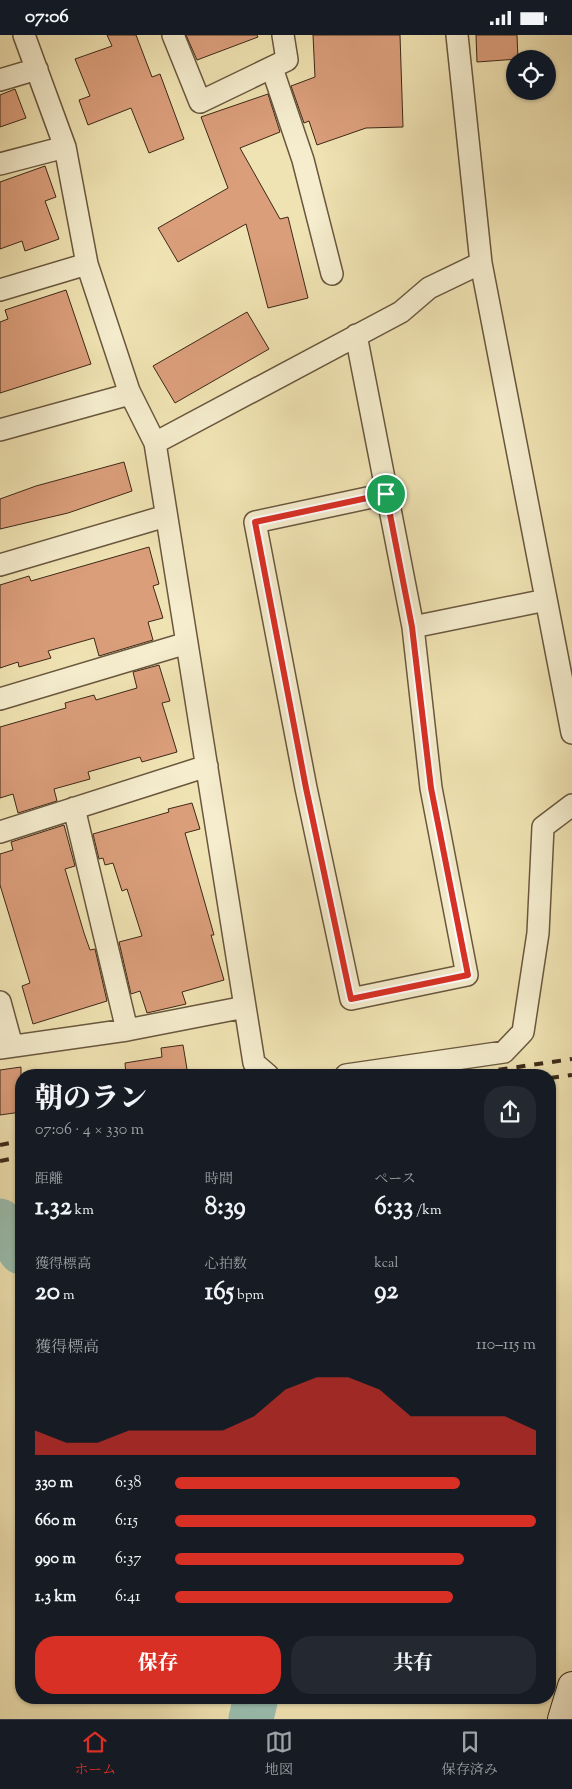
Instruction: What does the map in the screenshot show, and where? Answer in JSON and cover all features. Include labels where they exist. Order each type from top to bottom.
[{"type":"street","points":[[24,35],[65,147],[87,264],[130,394],[154,443],[254,1063],[261,1069]]},
{"type":"street","points":[[173,35],[200,101],[287,60],[284,35]]},
{"type":"street","points":[[457,35],[481,263],[572,733]]},
{"type":"street","points":[[272,68],[303,160],[332,274]]},
{"type":"street","points":[[0,80],[37,69]]},
{"type":"street","points":[[0,164],[65,147]]},
{"type":"street","points":[[154,443],[401,312],[428,288],[481,263]]},
{"type":"street","points":[[0,290],[87,264]]},
{"type":"street","points":[[356,335],[412,627],[431,788],[468,975],[351,999],[306,788],[255,522],[386,494]]},
{"type":"street","points":[[0,430],[130,394]]},
{"type":"street","points":[[0,565],[166,516]]},
{"type":"street","points":[[412,627],[546,600]]},
{"type":"street","points":[[0,699],[187,643]]},
{"type":"street","points":[[0,832],[207,766]]},
{"type":"street","points":[[389,1069],[504,1053],[523,1032],[538,933],[543,827],[572,805]]},
{"type":"street","points":[[74,808],[127,1030]]},
{"type":"street","points":[[0,1002],[6,1047],[127,1030],[245,1007]]},
{"type":"street","points":[[562,1719],[572,1686]]},
{"type":"building","points":[[107,35],[136,35],[152,77],[160,74],[184,139],[149,153],[131,108],[88,125],[79,100],[90,96],[75,59],[112,46]]},
{"type":"building","points":[[186,35],[257,35],[258,37],[197,60]]},
{"type":"building","points":[[313,35],[400,35],[403,127],[366,128],[317,145],[309,121],[304,123],[291,86],[315,77]]},
{"type":"building","points":[[476,35],[517,35],[518,50],[506,50],[506,60],[477,62]]},
{"type":"building","points":[[15,89],[26,118],[0,127],[0,95]]},
{"type":"building","points":[[268,94],[280,132],[240,148],[280,219],[288,217],[308,298],[268,308],[246,224],[178,262],[158,228],[228,188],[201,117]]},
{"type":"building","points":[[45,166],[56,197],[45,201],[59,239],[25,251],[22,241],[0,249],[0,182]]},
{"type":"building","points":[[66,290],[91,364],[0,393],[0,322],[8,319],[5,310]]},
{"type":"building","points":[[247,312],[269,349],[175,403],[153,366]]},
{"type":"building","points":[[124,462],[132,491],[68,513],[0,529],[0,499],[36,486]]},
{"type":"building","points":[[149,547],[159,584],[153,586],[163,618],[148,622],[153,640],[99,656],[94,638],[48,651],[51,658],[19,667],[18,662],[0,668],[0,585],[29,576],[31,581]]},
{"type":"building","points":[[159,665],[170,701],[162,703],[177,752],[142,762],[140,757],[88,772],[90,779],[54,789],[57,801],[18,813],[13,794],[0,798],[0,727],[66,708],[65,703],[94,695],[96,700],[137,688],[133,672]]},
{"type":"building","points":[[192,803],[200,829],[185,833],[214,935],[211,935],[224,980],[182,992],[186,1004],[147,1013],[140,991],[131,994],[119,942],[142,936],[127,889],[122,891],[113,863],[105,865],[103,858],[99,859],[93,834],[169,812],[168,809]]},
{"type":"building","points":[[64,825],[75,866],[65,869],[90,950],[95,949],[107,1001],[33,1024],[22,986],[30,983],[0,885],[0,854],[13,850],[11,842]]},
{"type":"building","points":[[183,1045],[187,1069],[126,1069],[125,1063],[162,1057],[161,1048]]},
{"type":"building","points":[[21,1067],[21,1069],[15,1069],[15,1113],[0,1115],[0,1070]]},
{"type":"waterway","points":[[0,1221],[15,1243]]},
{"type":"waterway","points":[[251,1719],[254,1704]]},
{"type":"railway","points":[[504,1069],[572,1059]]},
{"type":"railway","points":[[556,1077],[572,1075]]},
{"type":"railway","points":[[0,1145],[15,1142]]},
{"type":"railway","points":[[0,1161],[15,1158]]},
{"type":"route","points":[[386,494],[412,627],[431,788],[468,975],[351,999],[306,788],[255,522],[386,494]]}]
